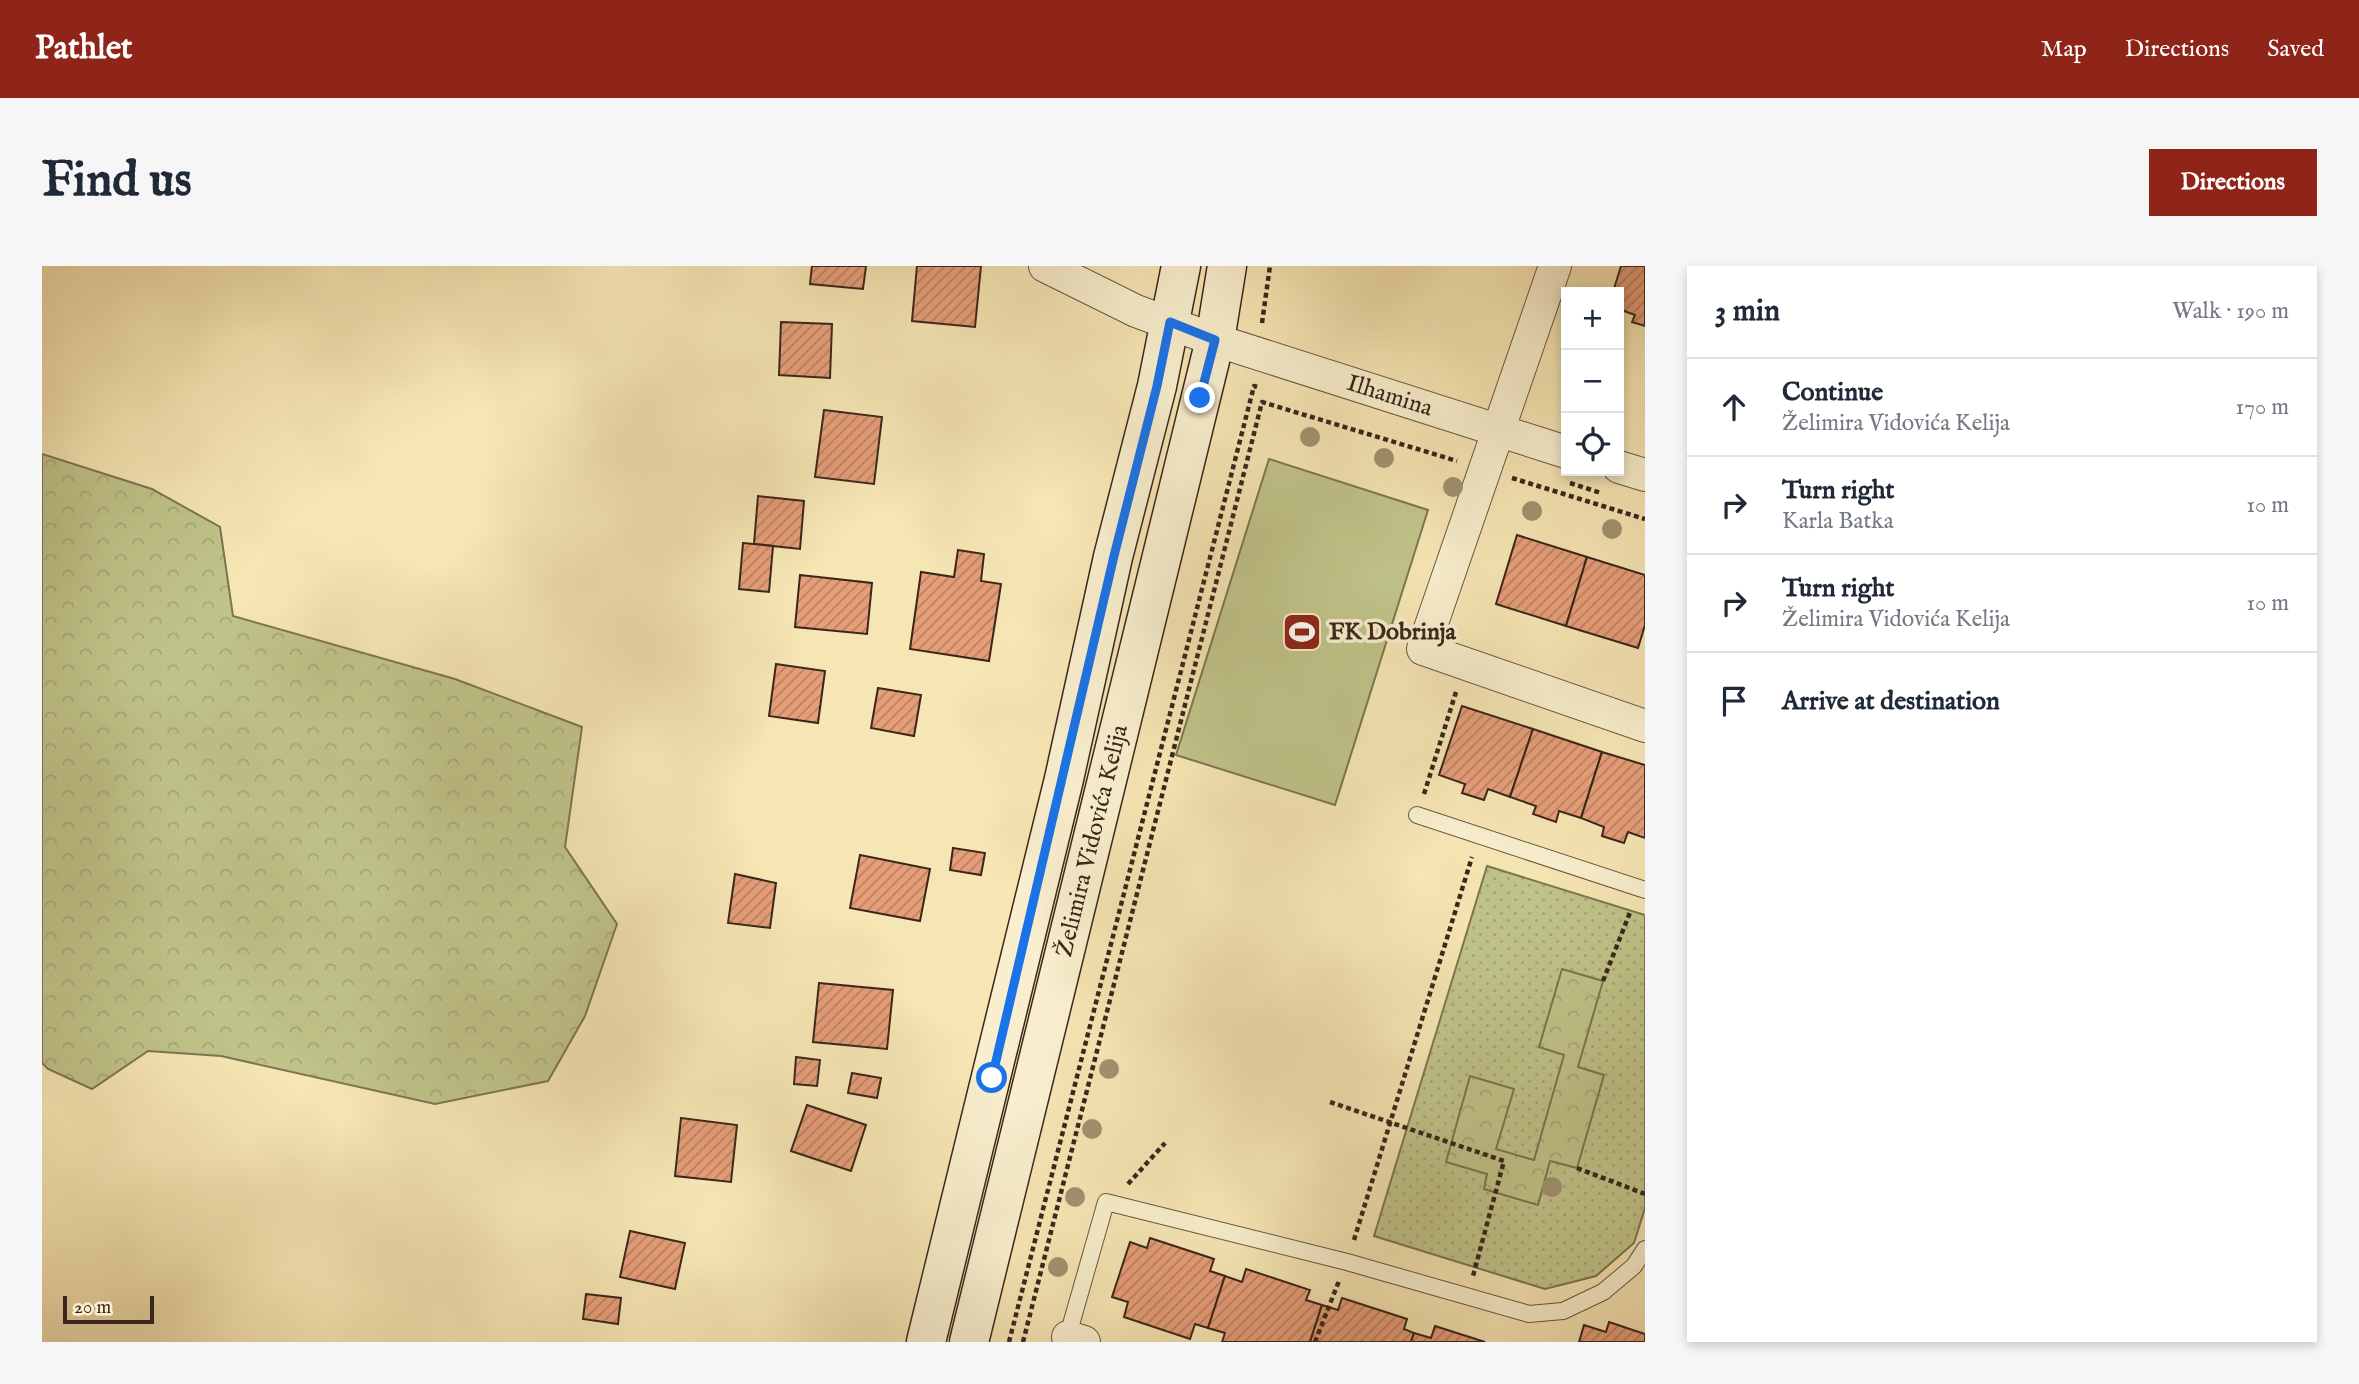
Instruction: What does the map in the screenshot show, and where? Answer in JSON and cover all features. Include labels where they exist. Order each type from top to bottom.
[{"type":"main road","name":"Želimira Vidovića Kelija","points":[[926,1342],[1061,792],[1181,266]]},
{"type":"main road","name":"Želimira Vidovića Kelija","points":[[969,1342],[1215,340],[1227,266]]},
{"type":"street","name":"Ilhamina","points":[[1045,266],[1136,311],[1215,340],[1499,432],[1561,464]]},
{"type":"street","points":[[1555,266],[1423,649],[1645,726]]},
{"type":"street","points":[[1612,481],[1645,475]]},
{"type":"lane","points":[[1417,815],[1642,889]]},
{"type":"lane","points":[[1073,1340],[1106,1202],[1347,1262],[1529,1314],[1563,1311],[1603,1292],[1634,1266],[1645,1249]]},
{"type":"path","points":[[1009,1342],[1254,386],[1267,390]]},
{"type":"path","points":[[1023,1342],[1262,402],[1645,519]]},
{"type":"path","points":[[1417,815],[1465,663]]},
{"type":"path","points":[[1315,1342],[1347,1262],[1392,1124],[1478,836]]},
{"type":"path","points":[[1604,981],[1642,889]]},
{"type":"path","points":[[1331,1102],[1504,1161],[1467,1297]]},
{"type":"path","points":[[1111,1203],[1165,1143]]},
{"type":"path","points":[[1577,1168],[1645,1194]]},
{"type":"green space","points":[[42,454],[152,489],[220,527],[233,616],[455,679],[582,727],[565,847],[617,924],[585,1016],[548,1081],[435,1104],[221,1056],[148,1051],[92,1089],[48,1069],[42,1063]]},
{"type":"green space","name":"FK Dobrinja","points":[[1269,459],[1428,510],[1335,805],[1176,755]]},
{"type":"green space","points":[[1487,866],[1645,915],[1645,1208],[1634,1243],[1596,1276],[1545,1289],[1374,1236]]},
{"type":"green space","points":[[1562,969],[1603,981],[1578,1067],[1604,1075],[1577,1168],[1550,1161],[1538,1205],[1484,1189],[1487,1174],[1446,1162],[1470,1076],[1514,1089],[1496,1149],[1534,1160],[1564,1055],[1539,1047]]},
{"type":"building","points":[[812,266],[866,266],[863,289],[810,284]]},
{"type":"building","points":[[917,266],[981,266],[975,327],[912,321]]},
{"type":"building","points":[[1621,266],[1645,266],[1645,326],[1632,322],[1635,315],[1624,311],[1624,287],[1615,287]]},
{"type":"building","points":[[781,322],[832,324],[830,378],[779,375]]},
{"type":"building","points":[[824,410],[882,417],[874,484],[815,477]]},
{"type":"building","points":[[758,496],[804,501],[800,549],[754,544]]},
{"type":"building","points":[[1517,535],[1587,557],[1566,626],[1496,604]]},
{"type":"building","points":[[743,543],[773,546],[769,592],[739,589]]},
{"type":"building","points":[[958,550],[984,554],[981,581],[1001,584],[989,661],[910,649],[921,572],[954,577]]},
{"type":"building","points":[[1587,557],[1645,575],[1645,625],[1638,648],[1566,626]]},
{"type":"building","points":[[800,575],[872,583],[867,634],[795,627]]},
{"type":"building","points":[[776,664],[825,671],[818,723],[769,716]]},
{"type":"building","points":[[878,688],[921,695],[914,736],[871,728]]},
{"type":"building","points":[[1462,706],[1533,729],[1510,797],[1488,789],[1484,800],[1462,793],[1465,784],[1439,775]]},
{"type":"building","points":[[1533,729],[1602,752],[1581,818],[1559,811],[1556,822],[1533,814],[1536,806],[1510,797]]},
{"type":"building","points":[[1602,752],[1645,765],[1645,838],[1628,832],[1624,843],[1602,836],[1604,827],[1581,818]]},
{"type":"building","points":[[953,848],[985,853],[981,875],[950,870]]},
{"type":"building","points":[[860,855],[930,869],[920,921],[850,908]]},
{"type":"building","points":[[735,874],[776,883],[770,928],[728,923]]},
{"type":"building","points":[[819,983],[893,990],[887,1049],[813,1042]]},
{"type":"building","points":[[796,1057],[820,1060],[817,1086],[794,1084]]},
{"type":"building","points":[[852,1073],[881,1078],[877,1098],[848,1093]]},
{"type":"building","points":[[807,1105],[866,1125],[851,1171],[791,1151]]},
{"type":"building","points":[[681,1118],[737,1125],[731,1182],[675,1176]]},
{"type":"building","points":[[630,1231],[685,1243],[675,1289],[620,1277]]},
{"type":"building","points":[[1150,1238],[1214,1259],[1210,1271],[1225,1276],[1208,1328],[1195,1324],[1190,1339],[1124,1317],[1128,1302],[1112,1297],[1130,1242],[1147,1248]]},
{"type":"building","points":[[1246,1269],[1310,1290],[1306,1300],[1322,1305],[1310,1342],[1222,1342],[1225,1333],[1208,1328],[1225,1276],[1242,1282]]},
{"type":"building","points":[[586,1294],[621,1298],[618,1324],[583,1319]]},
{"type":"building","points":[[1342,1298],[1407,1319],[1404,1329],[1414,1333],[1411,1342],[1310,1342],[1322,1305],[1338,1310]]},
{"type":"building","points":[[1609,1322],[1645,1334],[1645,1342],[1579,1342],[1584,1325],[1606,1332]]},
{"type":"building","points":[[1435,1326],[1485,1342],[1411,1342],[1414,1333],[1431,1338]]},
{"type":"place","name":"FK Dobrinja","points":[[1302,632]]},
{"type":"route","points":[[992,1078],[1170,322],[1215,340],[1200,398]]}]
